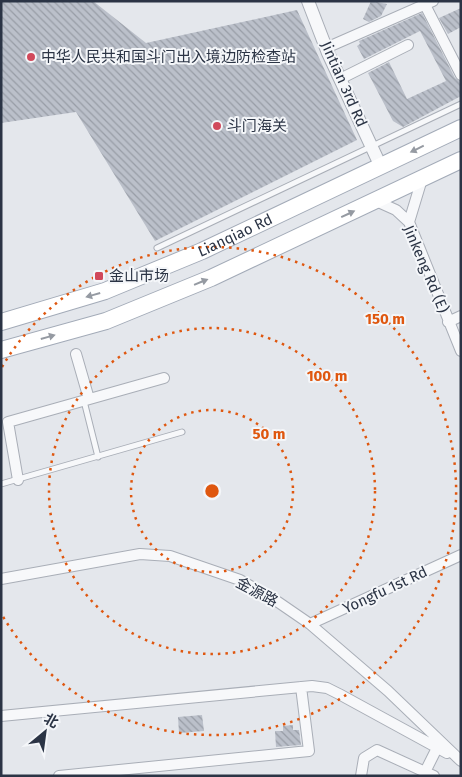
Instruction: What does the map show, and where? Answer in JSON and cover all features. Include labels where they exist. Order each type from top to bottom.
[{"type":"main road","name":"Lianqiao Rd","points":[[1,322],[105,291],[202,251],[461,128]]},
{"type":"main road","name":"Lianqiao Rd","points":[[1,350],[106,321],[211,278],[461,160]]},
{"type":"street","name":"Jintian 3rd Rd","points":[[308,1],[326,48],[381,167]]},
{"type":"street","points":[[326,48],[427,2],[456,56],[461,75]]},
{"type":"street","points":[[340,79],[408,45]]},
{"type":"street","points":[[409,222],[422,179]]},
{"type":"street","name":"Jinkeng Rd (E)","points":[[376,201],[396,210],[409,222],[448,322],[461,350]]},
{"type":"street","points":[[448,322],[461,316]]},
{"type":"street","points":[[76,354],[86,400]]},
{"type":"street","points":[[18,480],[8,422],[164,378]]},
{"type":"street","name":"金源路","points":[[1,579],[140,554],[155,554],[170,556],[240,580],[278,602],[310,624],[388,691],[460,760]]},
{"type":"street","name":"Yongfu 1st Rd","points":[[310,624],[461,555]]},
{"type":"street","points":[[1,716],[301,687],[327,688],[460,760]]},
{"type":"street","points":[[60,776],[310,751],[301,687]]},
{"type":"street","points":[[361,776],[364,758],[377,750],[430,774],[437,748]]},
{"type":"lane","points":[[158,248],[461,104]]},
{"type":"lane","points":[[86,400],[98,457]]},
{"type":"lane","points":[[1,484],[182,432]]},
{"type":"building","name":"斗门海关","points":[[1,1],[93,1],[146,43],[297,10],[357,140],[155,241],[76,112],[1,123]]},
{"type":"building","points":[[371,1],[387,4],[381,16],[369,22],[363,19]]},
{"type":"building","points":[[461,8],[461,27],[448,34],[439,18]]},
{"type":"building","points":[[422,13],[455,78],[461,82],[461,96],[403,127],[393,121],[368,73],[389,62],[407,99],[446,81],[420,31],[364,59],[357,46],[360,44],[359,41]]},
{"type":"building","points":[[202,715],[204,731],[179,733],[178,717]]},
{"type":"building","points":[[293,725],[293,730],[299,730],[301,745],[276,747],[275,731],[283,731],[283,726]]},
{"type":"place","name":"中华人民共和国斗门出入境边防检查站","points":[[31,57]]},
{"type":"place","name":"斗门海关","points":[[217,126]]},
{"type":"place","name":"金山市场","points":[[99,276]]}]
